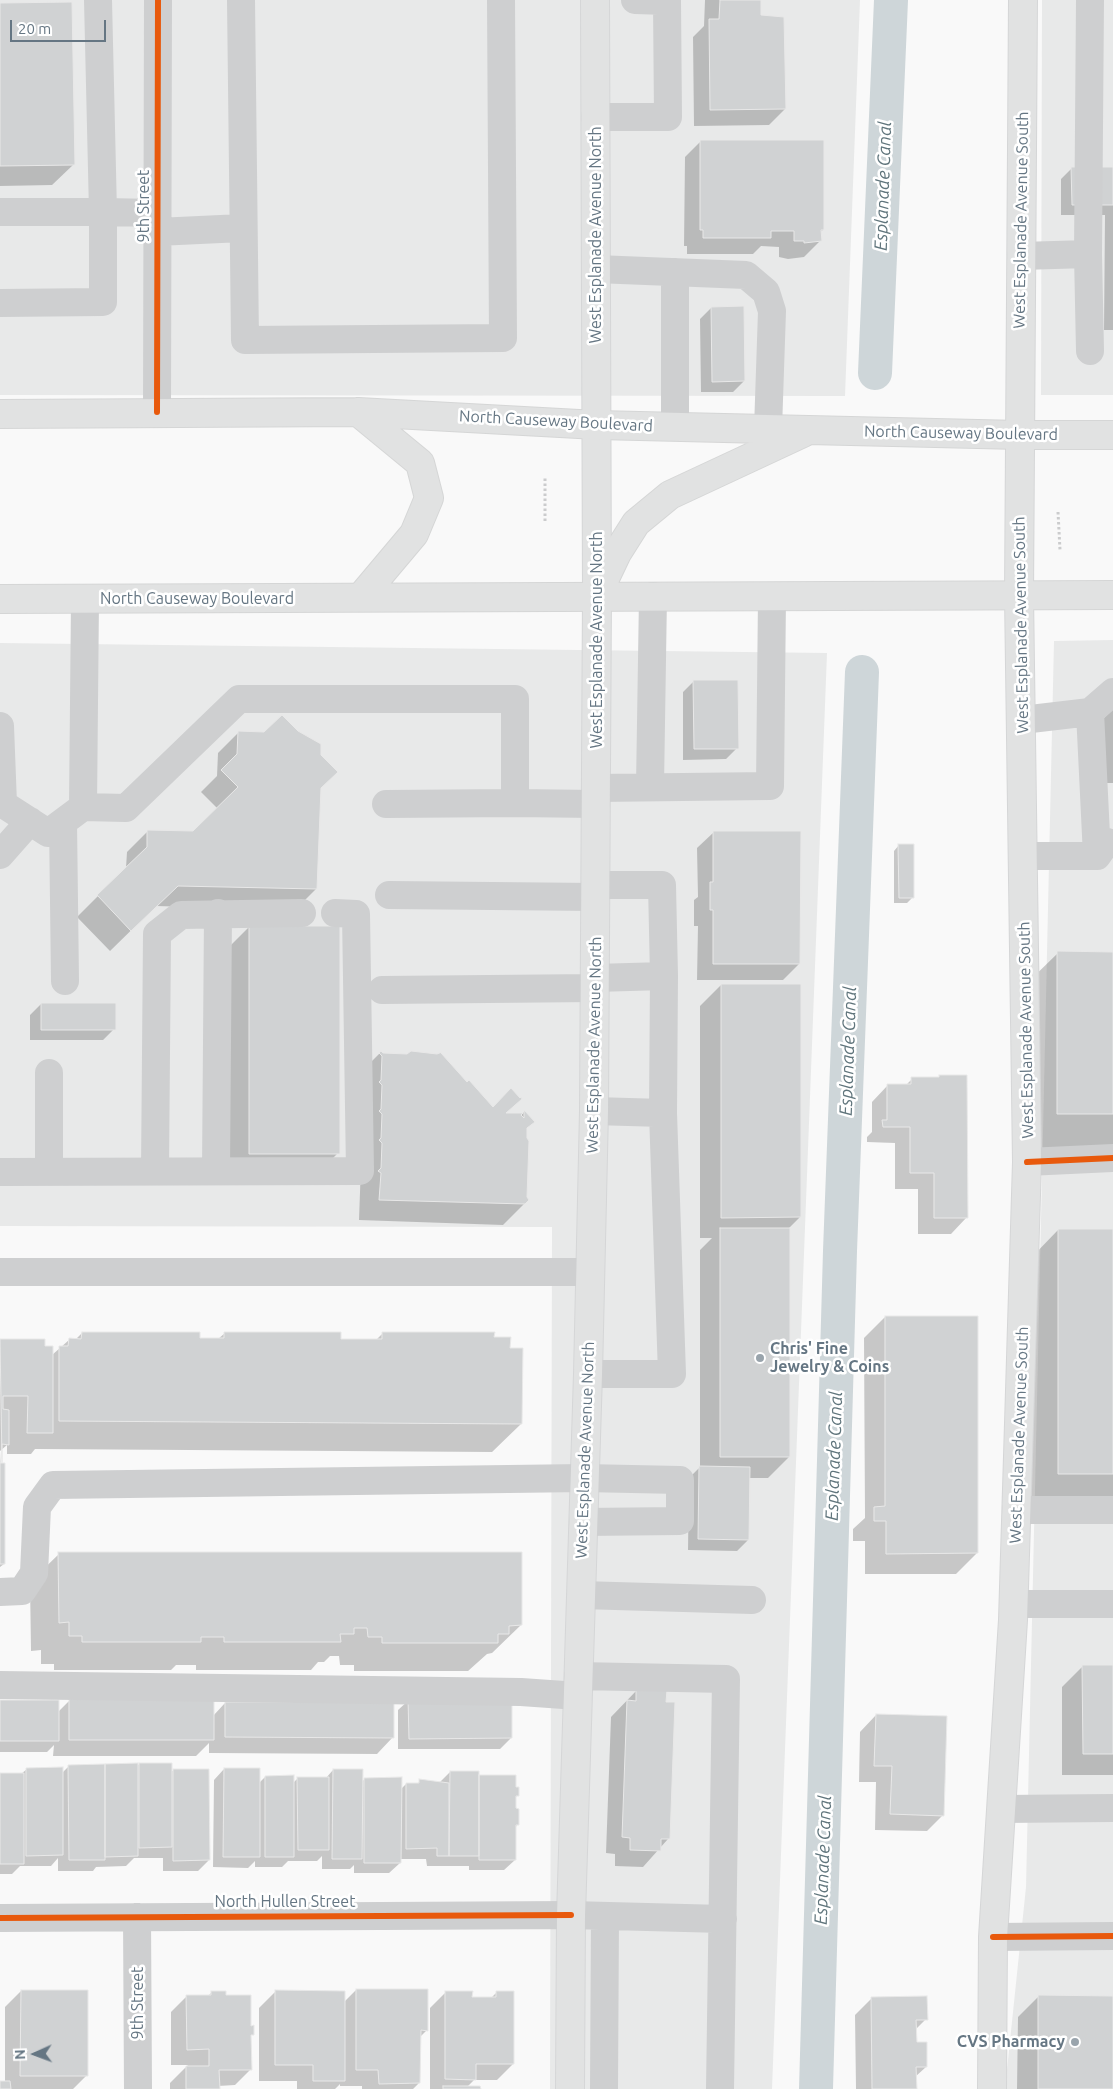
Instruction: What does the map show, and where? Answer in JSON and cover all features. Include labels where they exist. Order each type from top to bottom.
[{"type":"main road","name":"West Esplanade Avenue North","points":[[570,2089],[571,1914],[588,1374],[594,1111],[597,595],[595,0]]},
{"type":"main road","name":"West Esplanade Avenue South","points":[[992,2089],[993,1937],[1014,1604],[1027,1162],[1019,595],[1023,0]]},
{"type":"main road","name":"North Causeway Boulevard","points":[[0,414],[358,412],[597,425],[1020,435],[1113,435]]},
{"type":"main road","points":[[358,412],[420,463],[429,498],[414,534],[361,597]]},
{"type":"main road","points":[[597,595],[616,553],[636,523],[670,495],[810,430]]},
{"type":"main road","name":"North Causeway Boulevard","points":[[0,599],[597,595],[772,597],[1113,595]]},
{"type":"street","points":[[0,303],[103,302],[98,0]]},
{"type":"street","name":"9th Street","points":[[157,412],[158,0]]},
{"type":"street","points":[[241,0],[242,228],[245,340],[503,338],[501,0]]},
{"type":"street","points":[[596,118],[668,117],[667,1],[635,0]]},
{"type":"street","points":[[1090,0],[1088,254],[1090,351]]},
{"type":"street","points":[[0,212],[103,212],[157,222],[242,228]]},
{"type":"street","points":[[1021,256],[1088,254]]},
{"type":"street","points":[[596,270],[746,275],[766,292],[772,311],[768,429]]},
{"type":"street","points":[[675,272],[675,427]]},
{"type":"street","points":[[650,786],[653,596]]},
{"type":"street","points":[[386,804],[515,804],[596,796],[650,786],[770,786],[772,597]]},
{"type":"street","points":[[65,980],[84,599]]},
{"type":"street","points":[[1022,720],[1090,712],[1113,692]]},
{"type":"street","points":[[0,726],[3,804],[48,833],[73,815],[126,808],[239,699],[515,700],[515,804]]},
{"type":"street","points":[[1090,712],[1096,856]]},
{"type":"street","points":[[0,855],[30,821]]},
{"type":"street","points":[[1096,856],[1113,833]]},
{"type":"street","points":[[1023,856],[1096,856]]},
{"type":"street","points":[[389,895],[595,891],[662,885],[664,1113],[672,1374],[588,1374]]},
{"type":"street","points":[[216,1171],[218,913]]},
{"type":"street","points":[[155,1171],[157,934],[181,915],[302,913]]},
{"type":"street","points":[[0,1172],[360,1171],[356,914],[335,913]]},
{"type":"street","points":[[382,990],[595,983],[664,976]]},
{"type":"street","points":[[49,1073],[49,1172]]},
{"type":"street","points":[[594,1111],[664,1113]]},
{"type":"street","points":[[1027,1162],[1113,1158]]},
{"type":"street","points":[[0,1272],[590,1272]]},
{"type":"street","points":[[0,1592],[22,1592],[34,1573],[37,1506],[53,1485],[584,1478],[680,1480],[680,1521],[583,1522]]},
{"type":"street","points":[[1016,1510],[1113,1510]]},
{"type":"street","points":[[581,1595],[752,1600]]},
{"type":"street","points":[[1014,1604],[1113,1604]]},
{"type":"street","points":[[0,1685],[521,1692],[578,1686],[726,1679],[720,2089]]},
{"type":"street","points":[[1001,1809],[1113,1808]]},
{"type":"street","name":"North Hullen Street","points":[[0,1918],[571,1914],[605,1917],[723,1920]]},
{"type":"street","name":"9th Street","points":[[138,1917],[138,2089]]},
{"type":"street","points":[[604,2089],[605,1917]]},
{"type":"street","points":[[993,1937],[1113,1936]]},
{"type":"path","points":[[545,476],[545,521]]},
{"type":"path","points":[[1058,512],[1060,550]]},
{"type":"shaded area","points":[[0,0],[860,0],[845,396],[0,395]]},
{"type":"shaded area","points":[[1042,0],[1113,0],[1113,395],[1041,395]]},
{"type":"shaded area","points":[[1113,640],[1113,2089],[1005,2089],[1026,1887],[1054,641]]},
{"type":"shaded area","points":[[0,643],[827,653],[772,2089],[550,2089],[552,1227],[0,1226]]},
{"type":"building","points":[[720,0],[761,0],[761,15],[784,17],[786,109],[710,110],[709,19],[719,19]]},
{"type":"building","points":[[72,2],[75,165],[0,166],[0,3]]},
{"type":"building","points":[[700,140],[824,140],[824,230],[821,230],[822,241],[804,243],[804,241],[794,241],[794,231],[771,231],[771,238],[703,238],[703,230],[700,230]]},
{"type":"building","points":[[1071,167],[1113,167],[1113,205],[1072,205]]},
{"type":"building","points":[[744,306],[745,381],[712,382],[711,307]]},
{"type":"building","points":[[693,680],[738,680],[739,749],[694,749]]},
{"type":"building","points":[[282,715],[298,731],[321,744],[321,755],[338,772],[321,788],[317,889],[178,886],[131,931],[97,895],[147,847],[147,830],[193,831],[238,787],[221,770],[237,754],[238,731],[264,732]]},
{"type":"building","points":[[713,831],[801,831],[800,964],[713,964],[713,910],[710,910],[710,882],[713,882]]},
{"type":"building","points":[[898,844],[914,844],[914,898],[899,898]]},
{"type":"building","points":[[249,926],[340,926],[340,1154],[249,1154]]},
{"type":"building","points":[[1057,951],[1113,952],[1113,1114],[1057,1114]]},
{"type":"building","points":[[721,984],[801,984],[801,1217],[721,1218]]},
{"type":"building","points":[[41,1003],[116,1003],[116,1030],[41,1030]]},
{"type":"building","points":[[381,1051],[383,1053],[407,1054],[411,1051],[437,1054],[442,1052],[467,1082],[469,1080],[493,1107],[511,1088],[521,1097],[522,1099],[506,1113],[523,1113],[521,1115],[524,1118],[524,1110],[535,1122],[527,1128],[527,1138],[529,1141],[527,1197],[529,1200],[525,1204],[379,1200],[381,1173],[378,1171],[381,1168],[382,1143],[379,1140],[381,1138],[382,1114],[379,1111],[381,1109],[382,1085],[379,1082],[381,1080],[382,1056],[379,1053]]},
{"type":"building","points":[[939,1075],[967,1075],[968,1218],[934,1218],[934,1173],[910,1173],[910,1127],[883,1127],[882,1120],[887,1120],[887,1084],[911,1084],[911,1077],[939,1077]]},
{"type":"building","points":[[720,1228],[790,1228],[790,1457],[720,1457]]},
{"type":"building","points":[[1058,1229],[1113,1229],[1113,1474],[1058,1474]]},
{"type":"building","points":[[885,1316],[978,1316],[978,1553],[886,1554],[886,1521],[874,1521],[874,1507],[885,1506]]},
{"type":"building","points":[[82,1332],[200,1332],[200,1338],[224,1338],[224,1332],[341,1332],[341,1339],[382,1339],[382,1332],[495,1332],[494,1337],[511,1337],[510,1348],[523,1348],[522,1424],[59,1421],[59,1346],[68,1346],[69,1338],[81,1339]]},
{"type":"building","points":[[0,1339],[45,1339],[45,1346],[53,1346],[53,1433],[27,1433],[28,1396],[3,1396],[3,1409],[9,1410],[9,1445],[2,1444],[2,1463]]},
{"type":"building","points":[[0,1463],[5,1463],[5,1564],[0,1564]]},
{"type":"building","points":[[699,1466],[750,1467],[749,1540],[698,1539]]},
{"type":"building","points":[[58,1552],[522,1552],[522,1625],[509,1626],[509,1634],[498,1634],[498,1643],[382,1643],[382,1637],[368,1637],[367,1628],[354,1628],[354,1634],[340,1634],[341,1642],[224,1642],[224,1637],[201,1637],[201,1642],[82,1642],[82,1636],[69,1636],[69,1622],[59,1623]]},
{"type":"building","points":[[1082,1665],[1113,1665],[1113,1754],[1083,1754]]},
{"type":"building","points":[[636,1688],[667,1690],[666,1702],[675,1702],[670,1839],[661,1839],[661,1851],[630,1850],[630,1838],[622,1837],[627,1700],[636,1701]]},
{"type":"building","points":[[408,1698],[512,1698],[512,1738],[409,1739]]},
{"type":"building","points":[[69,1699],[214,1699],[214,1740],[69,1740]]},
{"type":"building","points":[[0,1700],[59,1700],[59,1741],[0,1741]]},
{"type":"building","points":[[225,1702],[394,1702],[394,1738],[225,1737]]},
{"type":"building","points":[[876,1714],[947,1716],[944,1816],[890,1814],[892,1766],[874,1766]]},
{"type":"building","points":[[138,1763],[138,1856],[105,1857],[105,1764]]},
{"type":"building","points":[[139,1763],[172,1763],[172,1847],[139,1848]]},
{"type":"building","points":[[105,1764],[105,1860],[69,1860],[68,1765]]},
{"type":"building","points":[[63,1767],[63,1855],[26,1856],[26,1768]]},
{"type":"building","points":[[224,1768],[260,1768],[260,1857],[223,1857]]},
{"type":"building","points":[[173,1769],[209,1769],[210,1860],[173,1861]]},
{"type":"building","points":[[333,1769],[363,1769],[362,1859],[332,1859]]},
{"type":"building","points":[[450,1771],[479,1771],[479,1856],[449,1856]]},
{"type":"building","points":[[0,1773],[24,1773],[24,1864],[0,1864]]},
{"type":"building","points":[[294,1775],[294,1857],[265,1857],[265,1776]]},
{"type":"building","points":[[479,1775],[516,1775],[516,1787],[519,1787],[519,1796],[516,1796],[516,1808],[519,1809],[519,1825],[516,1825],[516,1860],[479,1860]]},
{"type":"building","points":[[297,1777],[329,1777],[329,1850],[298,1850]]},
{"type":"building","points":[[402,1777],[401,1863],[364,1863],[364,1778]]},
{"type":"building","points":[[419,1779],[449,1783],[449,1856],[437,1856],[437,1848],[406,1849],[406,1783],[419,1783]]},
{"type":"building","points":[[356,1989],[428,1989],[428,2031],[421,2030],[420,2083],[379,2084],[378,2070],[356,2070]]},
{"type":"building","points":[[21,1990],[88,1990],[88,2076],[20,2076]]},
{"type":"building","points":[[275,1990],[345,1991],[345,2081],[313,2081],[313,2065],[275,2065]]},
{"type":"building","points":[[211,1991],[226,1991],[226,1995],[251,1995],[251,2026],[254,2025],[254,2035],[251,2035],[252,2070],[219,2070],[220,2089],[186,2089],[186,2066],[209,2066],[209,2049],[187,2050],[186,1995],[211,1995]]},
{"type":"building","points":[[445,1991],[473,1991],[472,1997],[496,1997],[496,1991],[514,1991],[514,2064],[476,2064],[476,2080],[445,2079]]},
{"type":"building","name":"CVS Pharmacy","points":[[1038,1995],[1113,1996],[1113,2089],[1038,2089]]},
{"type":"building","points":[[927,1996],[928,2020],[916,2020],[917,2042],[927,2042],[927,2067],[916,2067],[917,2089],[872,2089],[871,1997]]},
{"type":"building","points":[[0,2081],[10,2081],[11,2089],[0,2089]]},
{"type":"building","points":[[443,2086],[480,2086],[481,2089],[443,2089]]},
{"type":"waterway","name":"Esplanade Canal","points":[[875,373],[891,0]]},
{"type":"waterway","name":"Esplanade Canal","points":[[816,2089],[840,1251],[862,672]]},
{"type":"cycle path","points":[[157,412],[158,0]]},
{"type":"cycle path","points":[[1027,1162],[1113,1158]]},
{"type":"cycle path","points":[[0,1918],[571,1915]]},
{"type":"cycle path","points":[[993,1937],[1113,1936]]},
{"type":"place","name":"Chris' Fine Jewelry & Coins","points":[[760,1358]]},
{"type":"place","name":"CVS Pharmacy","points":[[1075,2042]]}]
